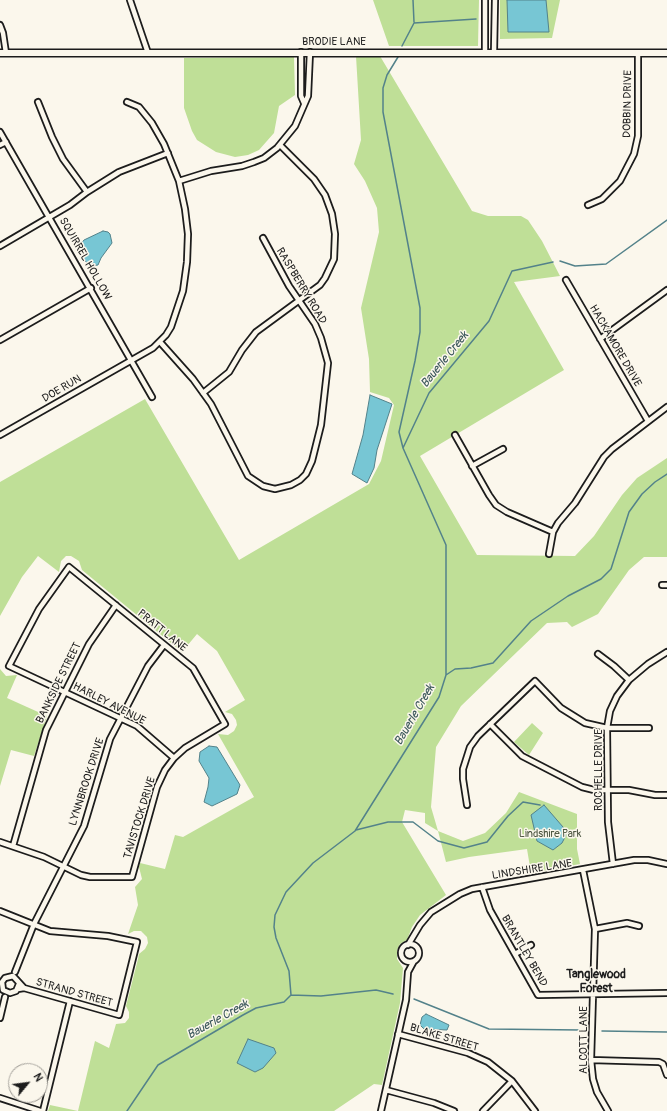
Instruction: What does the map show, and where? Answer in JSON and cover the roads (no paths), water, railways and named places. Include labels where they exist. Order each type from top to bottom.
[{"type":"main road","name":"BRODIE LANE","points":[[3,53],[667,53]]},
{"type":"street","points":[[130,0],[148,53]]},
{"type":"street","points":[[485,0],[485,52]]},
{"type":"street","points":[[494,52],[495,0]]},
{"type":"street","points":[[0,25],[3,33],[3,53]]},
{"type":"street","points":[[301,52],[301,96],[304,103]]},
{"type":"street","points":[[179,181],[211,171],[242,166],[254,162],[264,158],[280,145],[295,126],[310,90],[310,52]]},
{"type":"street","name":"DOBBIN DRIVE","points":[[588,205],[602,199],[620,181],[634,154],[638,136],[638,54]]},
{"type":"street","points":[[38,102],[52,137],[63,159],[87,192]]},
{"type":"street","points":[[127,102],[139,108],[152,123],[168,153],[179,181],[187,221],[187,262],[178,309],[171,327],[160,342]]},
{"type":"street","name":"SQUIRREL HOLLOW","points":[[0,132],[132,359],[152,397]]},
{"type":"street","points":[[0,146],[6,142]]},
{"type":"street","points":[[203,393],[229,372],[242,350],[256,332],[270,320],[314,290],[328,274],[334,259],[335,234],[332,214],[325,195],[314,179],[280,145]]},
{"type":"street","points":[[0,246],[70,205],[87,192],[119,172],[168,153]]},
{"type":"street","name":"RASPBERRY ROAD","points":[[160,342],[184,367],[203,393],[218,416],[248,476],[263,486],[275,489],[291,485],[300,480],[306,474],[312,461],[321,425],[328,363],[321,338],[315,324],[278,268],[263,238]]},
{"type":"street","name":"HACKAMORE DRIVE","points":[[566,280],[648,421]]},
{"type":"street","points":[[0,340],[91,288]]},
{"type":"street","points":[[600,339],[667,290]]},
{"type":"street","name":"DOE RUN","points":[[0,435],[160,342]]},
{"type":"street","points":[[549,554],[553,532],[564,514],[575,503],[604,457],[612,449],[667,407]]},
{"type":"street","points":[[455,435],[489,495],[500,508],[553,532]]},
{"type":"street","points":[[472,466],[503,449]]},
{"type":"street","name":"PRATT LANE","points":[[9,666],[39,609],[69,567],[196,672],[225,724]]},
{"type":"street","name":"BANKSIDE STREET","points":[[13,846],[46,730],[93,636],[116,605]]},
{"type":"street","name":"LYNNBROOK DRIVE","points":[[14,975],[34,924],[84,826],[107,746],[120,718],[148,666],[164,645]]},
{"type":"street","name":"ROCHELLE DRIVE","points":[[613,864],[609,835],[607,790],[607,728],[613,704],[629,680],[667,652]]},
{"type":"street","points":[[598,654],[629,680]]},
{"type":"street","name":"HARLEY AVENUE","points":[[9,666],[120,718],[145,732],[174,758]]},
{"type":"street","points":[[467,805],[463,779],[466,758],[470,747],[490,724],[535,681],[570,716],[585,723],[607,728],[649,728]]},
{"type":"street","name":"TAVISTOCK DRIVE","points":[[64,866],[81,875],[90,877],[132,877],[161,776],[174,758],[190,744],[225,724]]},
{"type":"street","points":[[490,724],[516,752],[531,762],[587,789],[629,790],[655,795],[667,795]]},
{"type":"street","points":[[0,842],[64,866]]},
{"type":"street","name":"LINDSHIRE LANE","points":[[381,1111],[406,1000],[408,972],[402,956],[402,950],[408,945],[424,920],[436,908],[460,894],[482,887],[641,860],[667,864]]},
{"type":"street","name":"ALCOTT LANE","points":[[583,870],[595,929],[591,1060],[593,1079],[597,1092],[608,1111]]},
{"type":"street","name":"BRANTLEY BEND","points":[[482,887],[490,910],[538,995],[667,993]]},
{"type":"street","points":[[0,911],[34,924]]},
{"type":"street","points":[[595,929],[631,923],[639,926]]},
{"type":"street","name":"STRAND STREET","points":[[10,993],[18,987],[24,988],[119,1015],[137,942],[108,936],[55,932],[34,924]]},
{"type":"street","name":"LINDSHIRE LANE","points":[[408,972],[418,955],[415,934]]},
{"type":"street","points":[[408,945],[416,947]]},
{"type":"street","points":[[515,954],[531,945]]},
{"type":"street","points":[[405,961],[414,961]]},
{"type":"street","points":[[6,997],[1,982],[14,975],[18,987]]},
{"type":"street","points":[[0,1018],[6,997],[10,993],[4,991]]},
{"type":"street","points":[[43,1111],[70,1002]]},
{"type":"street","name":"BLAKE STREET","points":[[398,1034],[472,1055],[488,1062],[512,1081],[535,1111]]},
{"type":"street","points":[[591,1060],[659,1062],[663,1064],[667,1075]]},
{"type":"street","points":[[483,1111],[512,1081]]},
{"type":"street","points":[[386,1090],[434,1103],[454,1111]]},
{"type":"street","points":[[0,1098],[40,1111]]},
{"type":"water","points":[[507,0],[546,0],[549,32],[508,32]]},
{"type":"water","points":[[103,231],[110,234],[112,243],[101,258],[98,265],[91,266],[85,261],[79,251],[79,246],[84,240]]},
{"type":"water","points":[[370,395],[392,404],[377,450],[374,468],[367,483],[352,474],[363,435]]},
{"type":"water","points":[[209,746],[217,747],[240,785],[237,794],[212,806],[204,802],[209,778],[199,761],[200,752]]},
{"type":"water","points":[[544,805],[563,827],[566,835],[562,843],[553,850],[537,841],[531,815]]},
{"type":"water","points":[[426,1014],[449,1025],[447,1030],[424,1029],[420,1025],[422,1017]]},
{"type":"water","points":[[248,1039],[274,1048],[276,1053],[263,1068],[255,1072],[237,1063]]},
{"type":"waterway","points":[[413,0],[414,22]]},
{"type":"waterway","points":[[402,46],[414,23],[476,19]]},
{"type":"waterway","points":[[398,57],[387,75],[383,88],[383,112],[420,308],[420,332],[399,432],[403,448]]},
{"type":"waterway","name":"Bauerle Creek","points":[[560,261],[575,266],[606,264],[667,220]]},
{"type":"waterway","name":"Bauerle Creek","points":[[127,1111],[158,1065],[256,1008],[284,1002],[291,995],[289,971],[276,938],[274,927],[275,915],[286,892],[313,863],[355,831],[439,697],[446,675],[446,545],[403,448],[429,393],[489,321],[512,271],[553,262]]},
{"type":"waterway","points":[[446,675],[455,669],[471,668],[493,663],[531,621],[568,596],[601,579],[611,569],[629,512],[642,494],[655,482],[667,474]]},
{"type":"waterway","points":[[356,830],[388,822],[413,822],[438,841],[464,848],[487,842],[508,816],[523,802],[540,805]]},
{"type":"waterway","points":[[291,995],[321,996],[376,990],[393,994]]},
{"type":"waterway","points":[[414,999],[489,1029],[581,1030]]},
{"type":"waterway","points":[[602,1031],[667,1032]]},
{"type":"district","name":"Tanglewood Forest","points":[[596,982]]},
{"type":"park label","name":"Lindshire Park","points":[[550,834]]}]
